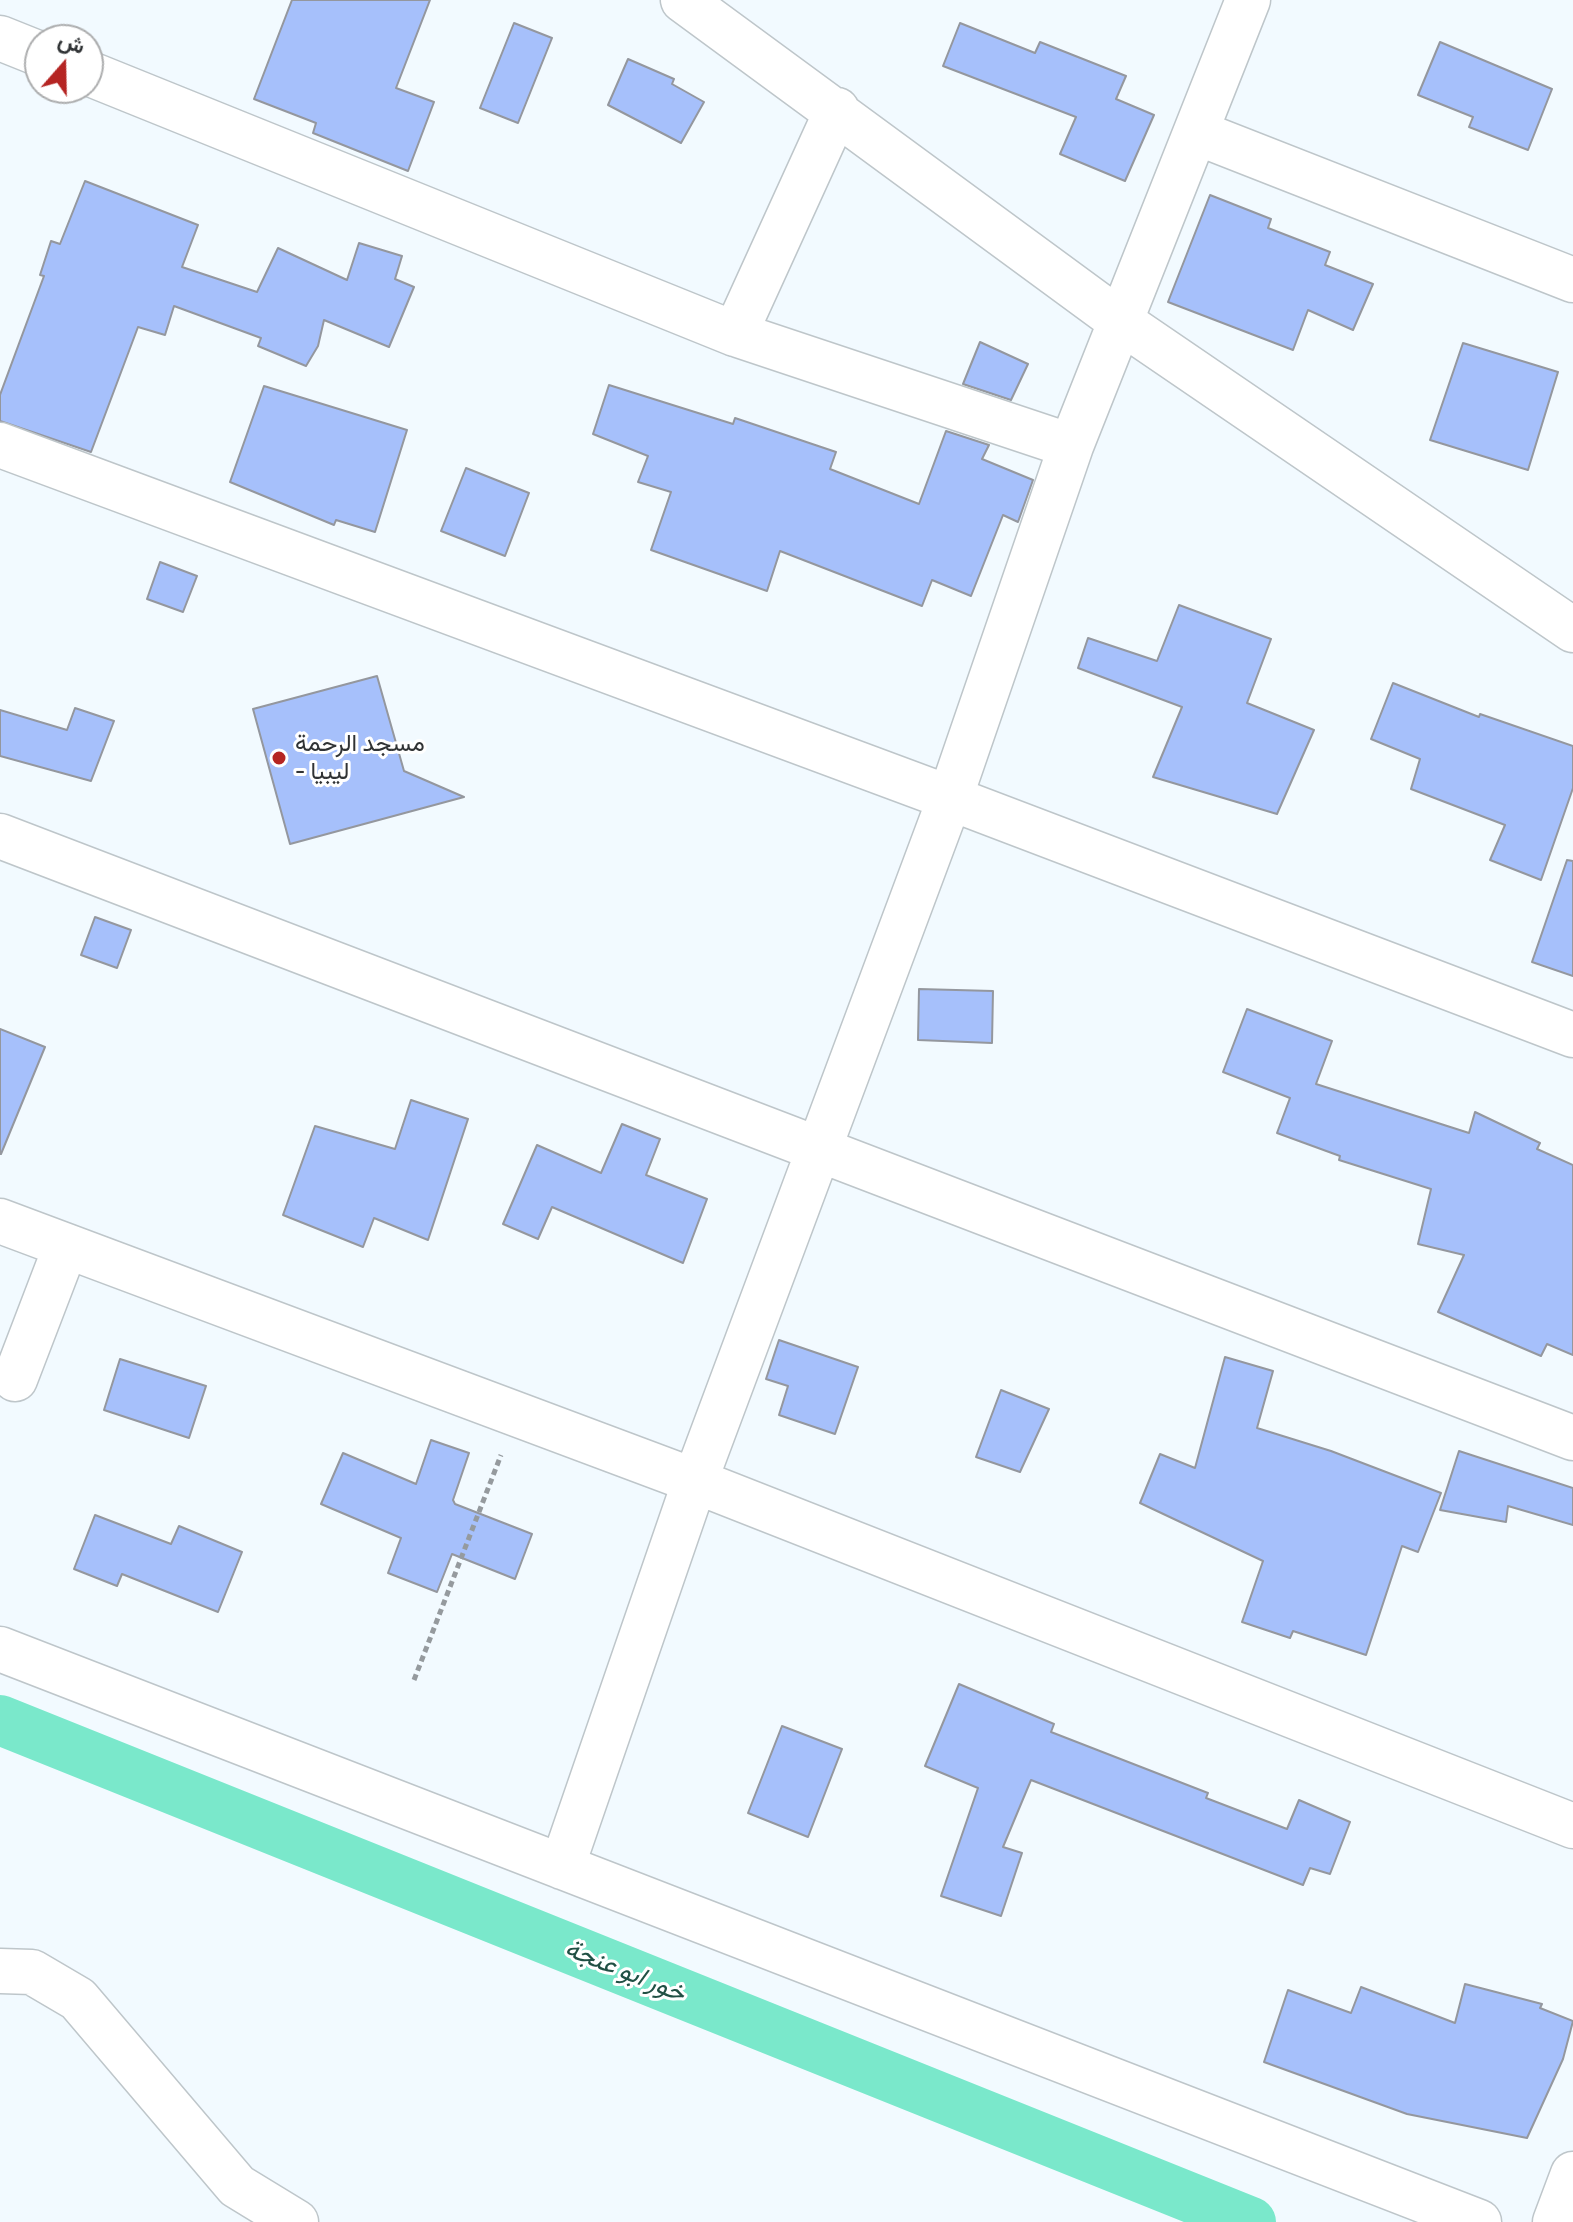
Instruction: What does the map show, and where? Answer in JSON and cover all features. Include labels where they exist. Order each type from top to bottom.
[{"type":"street","points":[[683,0],[837,110],[1120,321],[1573,630]]},
{"type":"street","points":[[562,1867],[695,1481],[950,798],[1071,446],[1198,133],[1248,0]]},
{"type":"street","points":[[0,38],[24,48]]},
{"type":"street","points":[[104,79],[735,334],[1071,446]]},
{"type":"street","points":[[735,334],[837,110]]},
{"type":"street","points":[[1198,133],[1573,280]]},
{"type":"street","points":[[0,445],[950,798],[1573,1035]]},
{"type":"street","points":[[0,836],[1573,1438]]},
{"type":"street","points":[[0,1221],[516,1417],[695,1481],[1573,1826]]},
{"type":"street","points":[[15,1379],[66,1246]]},
{"type":"street","points":[[0,1649],[1479,2222]]},
{"type":"street","points":[[0,1971],[32,1972],[78,1999],[237,2186],[238,2208],[296,2222]]},
{"type":"street","points":[[1555,2222],[1573,2174]]},
{"type":"path","points":[[414,1680],[516,1417]]},
{"type":"building","points":[[292,0],[430,0],[396,88],[434,102],[408,171],[313,133],[316,123],[254,99]]},
{"type":"building","points":[[514,23],[552,38],[518,123],[480,108]]},
{"type":"building","points":[[960,23],[1035,53],[1040,42],[1126,76],[1116,99],[1154,115],[1125,181],[1060,154],[1076,117],[943,66]]},
{"type":"building","points":[[1440,42],[1552,89],[1528,150],[1469,127],[1473,117],[1418,95]]},
{"type":"building","points":[[628,59],[674,79],[672,84],[704,102],[681,143],[608,105]]},
{"type":"building","points":[[85,181],[198,225],[182,267],[257,292],[278,248],[347,280],[359,243],[402,256],[395,279],[414,287],[389,347],[324,320],[318,346],[306,366],[258,346],[261,338],[174,306],[165,335],[138,327],[91,452],[0,421],[0,395],[44,276],[40,275],[51,241],[60,244]]},
{"type":"building","points":[[1210,195],[1271,219],[1268,228],[1330,252],[1325,265],[1373,284],[1353,330],[1308,310],[1293,350],[1168,302]]},
{"type":"building","points":[[980,342],[1028,364],[1011,400],[963,384]]},
{"type":"building","points":[[1463,343],[1558,372],[1528,470],[1430,440]]},
{"type":"building","points":[[609,385],[733,424],[735,418],[836,452],[830,469],[919,504],[946,431],[989,445],[982,459],[1033,480],[1018,522],[1003,515],[971,596],[932,580],[922,606],[780,551],[767,591],[651,550],[671,492],[638,482],[648,456],[593,434]]},
{"type":"building","points":[[264,386],[407,430],[375,532],[336,520],[334,525],[230,482]]},
{"type":"building","points":[[466,468],[529,493],[505,556],[441,531]]},
{"type":"building","points":[[160,562],[197,576],[183,612],[147,599]]},
{"type":"building","points":[[1179,605],[1271,639],[1247,703],[1314,730],[1277,814],[1153,777],[1182,707],[1078,668],[1088,638],[1157,661]]},
{"type":"building","points":[[377,676],[404,771],[464,797],[290,844],[253,709]]},
{"type":"building","points":[[1393,683],[1479,717],[1480,714],[1573,746],[1573,788],[1541,880],[1490,860],[1505,825],[1411,789],[1420,759],[1371,739]]},
{"type":"building","points":[[75,708],[114,721],[91,781],[0,756],[0,710],[67,730]]},
{"type":"building","points":[[1567,860],[1573,861],[1573,976],[1532,962]]},
{"type":"building","points":[[95,917],[131,930],[117,968],[81,955]]},
{"type":"building","points":[[919,989],[993,991],[992,1043],[918,1040]]},
{"type":"building","points":[[1247,1009],[1332,1041],[1316,1084],[1469,1133],[1475,1112],[1540,1143],[1537,1149],[1573,1165],[1573,1355],[1547,1344],[1541,1356],[1438,1312],[1464,1255],[1418,1244],[1431,1189],[1339,1160],[1340,1156],[1277,1133],[1290,1098],[1223,1072]]},
{"type":"building","points":[[0,1029],[45,1047],[1,1154],[0,1154]]},
{"type":"building","points":[[411,1100],[468,1119],[428,1240],[374,1218],[363,1247],[283,1215],[315,1126],[395,1149]]},
{"type":"building","points":[[622,1124],[660,1139],[646,1175],[707,1199],[683,1263],[552,1207],[538,1239],[503,1224],[537,1145],[601,1173]]},
{"type":"building","points":[[779,1340],[858,1367],[835,1434],[779,1415],[788,1386],[766,1379]]},
{"type":"building","points":[[1225,1357],[1273,1371],[1257,1428],[1331,1451],[1441,1493],[1418,1552],[1402,1546],[1366,1655],[1293,1631],[1290,1638],[1242,1622],[1263,1561],[1140,1503],[1160,1454],[1195,1468]]},
{"type":"building","points":[[120,1359],[206,1386],[189,1438],[104,1410]]},
{"type":"building","points":[[1001,1390],[1049,1409],[1020,1472],[976,1457]]},
{"type":"building","points":[[431,1440],[469,1453],[453,1500],[455,1504],[532,1534],[515,1579],[452,1554],[437,1592],[388,1573],[401,1538],[321,1504],[343,1453],[416,1484]]},
{"type":"building","points":[[1459,1451],[1573,1488],[1573,1525],[1508,1506],[1506,1522],[1440,1510]]},
{"type":"building","points":[[95,1515],[171,1544],[179,1526],[242,1552],[218,1612],[122,1574],[117,1586],[74,1569]]},
{"type":"building","points":[[959,1684],[1054,1724],[1051,1732],[1208,1793],[1206,1798],[1287,1829],[1299,1800],[1350,1822],[1330,1874],[1310,1868],[1303,1885],[1031,1780],[1003,1847],[1022,1853],[1001,1916],[941,1896],[978,1788],[925,1766]]},
{"type":"building","points":[[782,1726],[842,1749],[808,1837],[748,1813]]},
{"type":"building","points":[[1465,1984],[1542,2004],[1540,2008],[1573,2021],[1563,2059],[1527,2138],[1407,2114],[1264,2062],[1288,1990],[1351,2013],[1361,1987],[1455,2023]]},
{"type":"waterway","name":"خور ابو عنجة","points":[[0,1720],[1251,2222]]},
{"type":"place","name":"مسجد الرحمة - ليبيا","points":[[279,758]]}]
